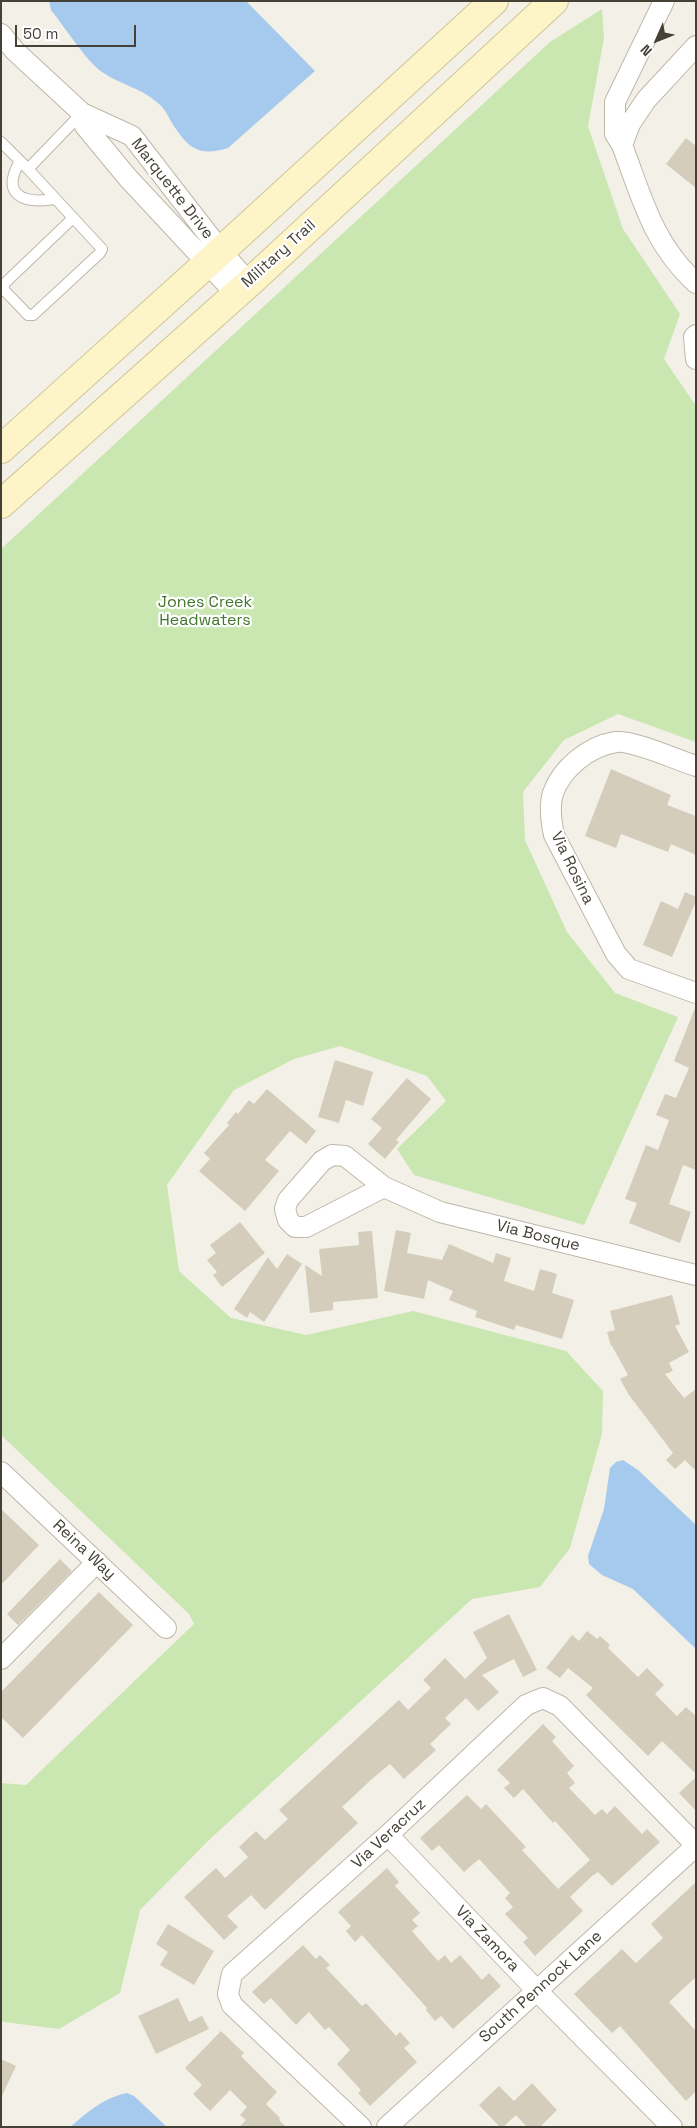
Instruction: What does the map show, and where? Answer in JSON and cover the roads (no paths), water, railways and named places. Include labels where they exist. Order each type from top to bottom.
[{"type":"main road","points":[[1,449],[494,1]]},
{"type":"main road","name":"Military Trail","points":[[1,504],[242,288],[554,1]]},
{"type":"street","points":[[664,1],[616,102],[615,134],[622,146],[655,231],[666,251],[681,270],[696,283]]},
{"type":"street","name":"Marquette Drive","points":[[1,34],[15,51],[82,113],[132,136],[214,257]]},
{"type":"street","points":[[622,146],[630,124],[646,100],[696,46]]},
{"type":"street","name":"Marquette Drive","points":[[82,113],[85,126],[122,170],[214,257],[242,288]]},
{"type":"street","points":[[696,335],[694,337],[696,359]]},
{"type":"street","name":"Via Rosina","points":[[696,766],[634,745],[616,742],[588,752],[565,771],[553,794],[550,817],[554,834],[616,954],[629,969],[696,993]]},
{"type":"street","name":"Via Bosque","points":[[384,1188],[306,1227],[295,1227],[288,1220],[285,1209],[288,1200],[322,1161],[332,1155],[345,1156],[384,1188],[440,1212],[696,1274]]},
{"type":"street","name":"Reina Way","points":[[1,1472],[166,1628]]},
{"type":"street","points":[[5,1647],[97,1562]]},
{"type":"street","name":"Via Veracruz","points":[[361,2127],[232,2005],[228,1994],[232,1974],[388,1835],[526,1705],[544,1698],[560,1706],[696,1846]]},
{"type":"street","name":"Via Zamora","points":[[388,1835],[537,1991],[672,2127]]},
{"type":"street","name":"South Pennock Lane","points":[[387,2127],[696,1846]]},
{"type":"lane","points":[[28,169],[82,113]]},
{"type":"lane","points":[[1,142],[28,169],[102,249],[100,254],[33,315],[28,315],[3,289],[5,284],[73,218]]},
{"type":"lane","points":[[20,161],[14,170],[12,182],[16,193],[28,201],[37,202],[55,199]]},
{"type":"water","points":[[49,1],[246,1],[315,71],[228,148],[218,151],[201,151],[183,139],[163,108],[152,99],[96,67],[51,10]]},
{"type":"water","points":[[623,1460],[638,1470],[696,1525],[696,1649],[633,1589],[602,1575],[589,1564],[588,1556],[604,1509],[610,1468],[616,1462]]},
{"type":"water","points":[[127,2093],[134,2096],[167,2127],[70,2127],[103,2102]]},
{"type":"park label","name":"Jones Creek Headwaters","points":[[205,612]]}]
